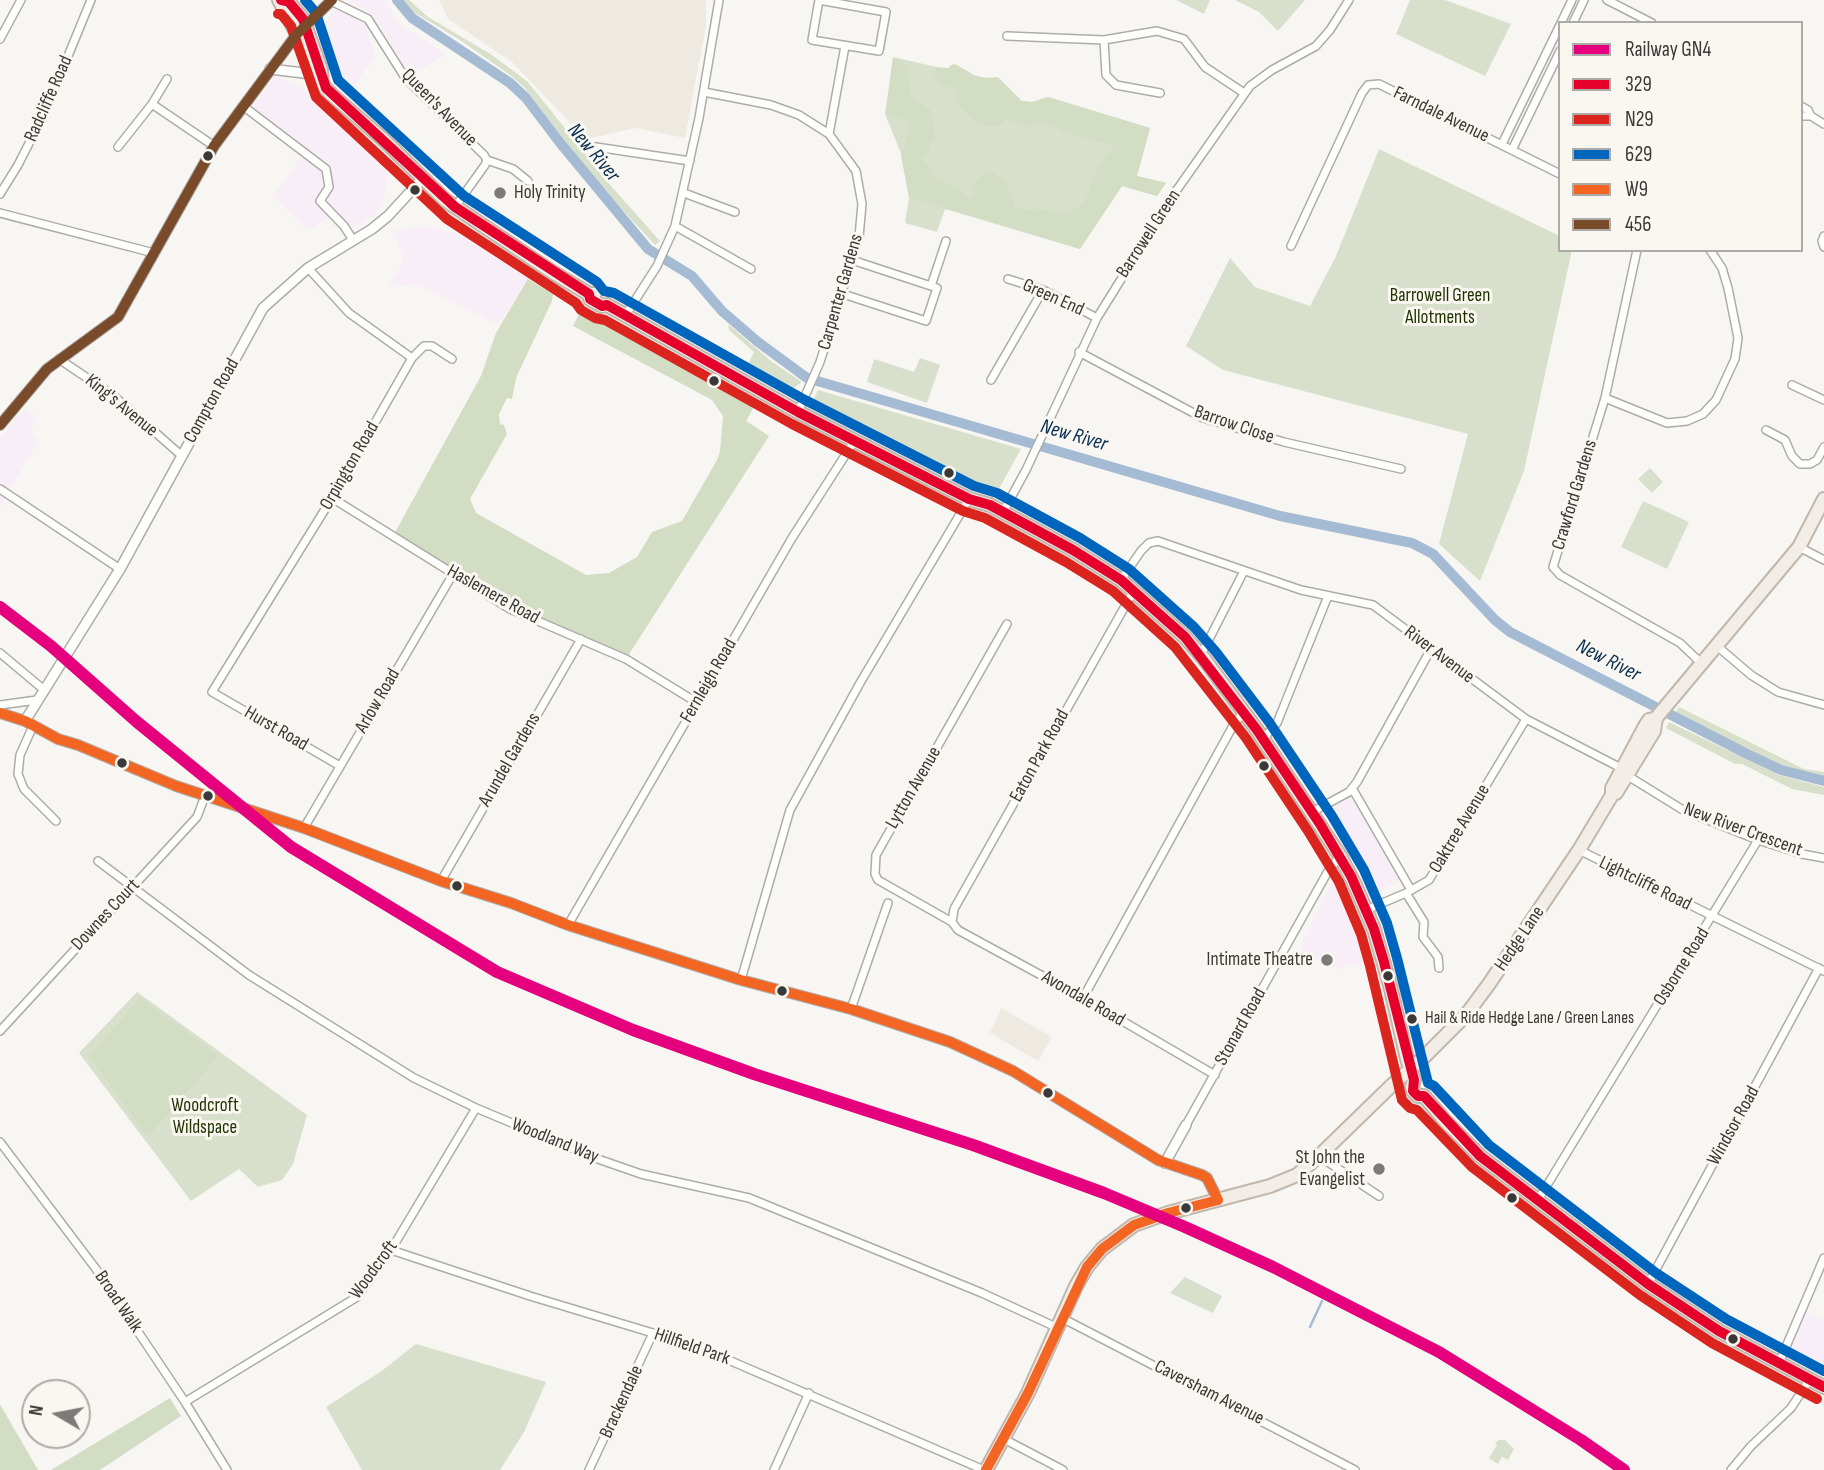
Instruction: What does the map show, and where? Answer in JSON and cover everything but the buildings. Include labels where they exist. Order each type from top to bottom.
[{"type":"main road","points":[[280,0],[301,29],[321,70],[322,83]]},
{"type":"main road","points":[[301,29],[312,74],[455,207],[589,294],[594,293],[606,300],[607,305],[625,316],[798,412],[969,499],[990,505],[1073,550],[1121,580],[1185,636],[1244,712],[1340,856],[1366,910],[1384,962],[1412,1075],[1423,1083],[1426,1089],[1424,1096],[1466,1143],[1648,1284],[1708,1324],[1824,1387]]},
{"type":"main road","name":"Hedge Lane","points":[[985,1470],[1004,1439],[1087,1267],[1102,1249],[1135,1225],[1297,1175],[1412,1075],[1483,994],[1579,850],[1612,794],[1612,788],[1625,772],[1649,720],[1655,718],[1799,547],[1824,499]]},
{"type":"street","points":[[0,39],[21,0]]},
{"type":"street","name":"Radcliffe Road","points":[[0,194],[45,113],[91,0]]},
{"type":"street","points":[[625,316],[657,266],[675,226],[704,92],[719,0]]},
{"type":"street","points":[[820,0],[886,12],[879,51],[812,40],[820,0]]},
{"type":"street","name":"Barrowell Green","points":[[1003,512],[1026,470],[1097,318],[1174,194],[1244,93],[1272,70],[1316,46],[1336,23],[1349,0]]},
{"type":"street","points":[[1562,21],[1572,0]]},
{"type":"street","points":[[1574,21],[1584,0]]},
{"type":"street","points":[[1607,0],[1648,21]]},
{"type":"street","points":[[1629,10],[1633,0]]},
{"type":"street","points":[[0,425],[47,369],[118,317],[214,146],[301,29],[329,1]]},
{"type":"street","name":"Queen's Avenue","points":[[329,1],[368,19],[406,79],[487,160],[513,169],[527,181]]},
{"type":"street","points":[[1502,144],[1558,28]]},
{"type":"street","points":[[1007,36],[1104,40],[1157,31],[1184,39],[1205,67],[1244,93]]},
{"type":"street","points":[[1104,40],[1106,75],[1116,85],[1160,93]]},
{"type":"street","points":[[830,134],[845,46]]},
{"type":"street","points":[[1512,150],[1558,55]]},
{"type":"street","points":[[270,69],[312,74]]},
{"type":"street","points":[[118,147],[152,104],[167,79]]},
{"type":"street","name":"Farndale Avenue","points":[[1291,246],[1368,85],[1379,84],[1558,173]]},
{"type":"street","name":"Carpenter Gardens","points":[[704,92],[786,110],[817,125],[830,134],[856,171],[862,204],[859,237],[820,362],[798,412]]},
{"type":"street","points":[[152,104],[214,146]]},
{"type":"street","points":[[243,107],[326,169],[329,187],[320,201],[344,226],[353,240]]},
{"type":"street","points":[[1803,107],[1811,116]]},
{"type":"street","points":[[1803,116],[1811,116],[1824,124]]},
{"type":"street","points":[[596,147],[690,161]]},
{"type":"street","name":"Queen's Avenue","points":[[455,207],[487,160]]},
{"type":"street","name":"Compton Road","points":[[29,724],[43,689],[78,640],[120,569],[262,308],[307,268],[388,216],[422,178]]},
{"type":"street","points":[[684,193],[735,212]]},
{"type":"street","points":[[0,213],[153,253]]},
{"type":"street","points":[[675,226],[751,269]]},
{"type":"street","points":[[1824,236],[1824,247]]},
{"type":"street","points":[[931,286],[946,241]]},
{"type":"street","name":"Crawford Gardens","points":[[1637,252],[1605,398],[1553,567],[1560,575],[1680,643],[1701,663]]},
{"type":"street","points":[[1605,398],[1667,423],[1687,421],[1703,414],[1716,400],[1735,359],[1738,338],[1722,268],[1711,252]]},
{"type":"street","points":[[843,295],[926,321],[937,288],[852,260]]},
{"type":"street","points":[[307,268],[349,313],[412,358],[424,346],[432,346],[452,359]]},
{"type":"street","name":"Green End","points":[[1008,279],[1043,290],[1097,318]]},
{"type":"street","points":[[991,380],[1043,290]]},
{"type":"street","name":"Barrow Close","points":[[1079,352],[1203,418],[1284,442],[1401,469]]},
{"type":"street","name":"Orpington Road","points":[[212,692],[332,498],[412,358]]},
{"type":"street","name":"King's Avenue","points":[[59,359],[114,396],[181,456]]},
{"type":"street","points":[[1792,385],[1824,400]]},
{"type":"street","points":[[1766,430],[1785,440],[1792,456],[1800,464],[1810,464],[1817,460],[1824,447]]},
{"type":"street","name":"Fernleigh Road","points":[[568,925],[792,538],[855,440]]},
{"type":"street","points":[[0,489],[120,569]]},
{"type":"street","name":"Haslemere Road","points":[[332,498],[510,609],[626,659],[696,702]]},
{"type":"street","points":[[741,980],[790,810],[860,684],[969,499]]},
{"type":"street","name":"River Avenue","points":[[1121,580],[1141,551],[1153,541],[1301,590],[1373,605],[1526,719],[1625,772]]},
{"type":"street","points":[[1799,547],[1824,560]]},
{"type":"street","points":[[1201,655],[1244,571]]},
{"type":"street","name":"Arlow Road","points":[[304,828],[453,574]]},
{"type":"street","name":"Eaton Park Road","points":[[952,922],[954,909],[1133,592]]},
{"type":"street","points":[[1263,739],[1277,723],[1328,596]]},
{"type":"street","name":"Lytton Avenue","points":[[952,922],[878,880],[874,871],[875,857],[1007,624]]},
{"type":"street","name":"Arundel Gardens","points":[[440,881],[581,639]]},
{"type":"street","points":[[1717,646],[1751,675],[1778,692],[1824,705]]},
{"type":"street","points":[[1312,812],[1340,798],[1352,788],[1431,649]]},
{"type":"street","points":[[0,653],[43,689]]},
{"type":"street","name":"Hurst Road","points":[[212,692],[340,766]]},
{"type":"street","points":[[0,705],[37,700]]},
{"type":"street","points":[[1083,998],[1234,724],[1244,712]]},
{"type":"street","points":[[0,713],[29,724],[58,740],[78,745],[208,797],[304,828],[440,881],[741,980],[851,1009],[978,1053],[1013,1071],[1165,1163],[1207,1178],[1217,1200]]},
{"type":"street","name":"Oaktree Avenue","points":[[1366,910],[1430,880],[1526,719]]},
{"type":"street","points":[[29,724],[20,755],[18,774],[24,789],[56,821]]},
{"type":"street","name":"New River Crescent","points":[[1625,772],[1683,810],[1758,840],[1824,858]]},
{"type":"street","points":[[1352,788],[1424,922],[1423,937],[1438,957],[1439,968]]},
{"type":"street","name":"Downes Court","points":[[0,1031],[197,817],[208,797]]},
{"type":"street","name":"Osborne Road","points":[[1538,1200],[1758,840]]},
{"type":"street","name":"Lightcliffe Road","points":[[1579,850],[1821,970]]},
{"type":"street","name":"Stonard Road","points":[[1165,1163],[1327,873],[1340,856]]},
{"type":"street","name":"Woodland Way","points":[[98,862],[260,982],[414,1078],[476,1108],[595,1158],[641,1174],[749,1198],[1060,1323]]},
{"type":"street","points":[[851,1009],[888,903]]},
{"type":"street","name":"Avondale Road","points":[[952,922],[958,930],[1083,998],[1215,1075]]},
{"type":"street","name":"Windsor Road","points":[[1648,1284],[1821,970]]},
{"type":"street","name":"Woodcroft","points":[[186,1402],[357,1297],[391,1250],[476,1108]]},
{"type":"street","name":"Broad Walk","points":[[0,1142],[96,1269],[186,1402],[227,1470]]},
{"type":"street","points":[[1320,1156],[1379,1196]]},
{"type":"street","name":"Hillfield Park","points":[[391,1250],[719,1354],[985,1470]]},
{"type":"street","points":[[1779,1363],[1824,1258]]},
{"type":"street","name":"Caversham Avenue","points":[[1060,1323],[1354,1470]]},
{"type":"street","name":"Brackendale","points":[[589,1470],[653,1333]]},
{"type":"street","points":[[1731,1470],[1751,1446],[1791,1408],[1810,1379]]},
{"type":"street","points":[[774,1470],[809,1393]]},
{"type":"street","points":[[1004,1439],[1063,1470]]},
{"type":"shaded area","points":[[349,0],[386,0],[396,21],[446,54],[411,76],[374,16]]},
{"type":"shaded area","points":[[439,0],[706,0],[706,25],[685,138],[636,128],[586,139],[512,62],[448,19]]},
{"type":"shaded area","points":[[335,6],[365,24],[375,56],[349,93],[330,71],[321,39],[324,26]]},
{"type":"shaded area","points":[[275,76],[299,86],[380,152],[387,175],[385,194],[376,215],[344,234],[331,216],[309,230],[273,196],[306,150],[251,108]]},
{"type":"shaded area","points":[[422,226],[467,236],[533,274],[498,325],[419,285],[388,286],[399,269],[403,256],[392,230]]},
{"type":"shaded area","points":[[24,409],[36,416],[30,427],[35,430],[32,435],[38,438],[37,444],[0,506],[0,438]]},
{"type":"shaded area","points":[[1351,797],[1402,879],[1379,892],[1331,811]]},
{"type":"shaded area","points":[[1335,879],[1352,918],[1366,962],[1337,969],[1300,950]]},
{"type":"shaded area","points":[[1001,1008],[1052,1037],[1038,1061],[990,1033]]},
{"type":"shaded area","points":[[1806,1312],[1824,1321],[1824,1375],[1787,1356]]},
{"type":"green space","points":[[403,0],[409,0],[428,17],[492,55],[528,82],[611,186],[660,241],[655,245],[593,178],[525,88],[460,40],[412,11]]},
{"type":"green space","points":[[1176,0],[1210,0],[1204,14]]},
{"type":"green space","points":[[1235,0],[1305,0],[1278,31],[1259,12]]},
{"type":"green space","points":[[1410,0],[1445,0],[1511,24],[1485,76],[1396,34]]},
{"type":"green space","points":[[893,57],[937,67],[1022,101],[1032,102],[1048,97],[1150,128],[1137,176],[1166,183],[1157,196],[1122,186],[1080,249],[945,209],[937,232],[905,223],[909,198],[902,156],[885,114]]},
{"type":"green space","points":[[893,57],[907,66],[911,98],[930,109],[932,114],[935,137],[922,160],[934,178],[961,190],[969,199],[973,197],[972,188],[980,176],[991,171],[1003,179],[1016,207],[1024,210],[1046,209],[1064,214],[1085,200],[1098,169],[1114,145],[1063,132],[1039,122],[1027,128],[1006,118],[999,126],[983,126],[974,122],[957,103],[958,90],[934,80],[937,67],[948,68],[953,64],[974,75],[998,77],[1022,101],[1032,102],[1048,97],[1150,128],[1137,176],[1166,183],[1157,196],[1122,186],[1080,249],[909,197],[901,156],[911,122],[886,115]]},
{"type":"green space","name":"Barrowell Green Allotments","points":[[1379,149],[1558,235],[1558,252],[1572,252],[1524,471],[1480,581],[1439,544],[1468,434],[1223,370],[1186,346],[1230,258],[1255,287],[1310,306],[1336,256]]},
{"type":"green space","points":[[528,279],[553,294],[552,301],[516,378],[512,399],[507,398],[499,414],[500,424],[504,425],[507,434],[470,499],[476,513],[586,575],[609,573],[637,557],[652,532],[682,521],[717,460],[723,416],[712,400],[573,326],[582,308],[756,403],[746,421],[769,436],[626,659],[475,587],[393,536],[481,376],[496,333]]},
{"type":"green space","points":[[728,324],[771,361],[802,382],[792,389],[748,364],[754,352],[729,330]]},
{"type":"green space","points":[[920,358],[940,365],[927,403],[867,382],[874,359],[914,372]]},
{"type":"green space","points":[[818,390],[1021,449],[995,496],[812,403]]},
{"type":"green space","points":[[1650,468],[1663,482],[1652,493],[1638,479]]},
{"type":"green space","points":[[1643,501],[1689,522],[1667,569],[1621,547]]},
{"type":"green space","points":[[1679,707],[1804,769],[1824,772],[1824,777],[1771,763],[1676,712]]},
{"type":"green space","points":[[1669,722],[1779,775],[1824,787],[1824,795],[1792,789],[1742,764],[1735,764],[1666,728]]},
{"type":"green space","name":"Woodcroft Wildspace","points":[[137,992],[307,1115],[293,1164],[282,1180],[258,1187],[239,1169],[191,1201],[79,1053]]},
{"type":"green space","points":[[140,998],[218,1056],[148,1137],[89,1056]]},
{"type":"green space","points":[[1185,1277],[1222,1296],[1213,1313],[1170,1293]]},
{"type":"green space","points":[[416,1344],[546,1382],[524,1432],[500,1470],[362,1470],[326,1407],[383,1370]]},
{"type":"green space","points":[[170,1398],[181,1416],[100,1470],[51,1470],[86,1449],[91,1449],[91,1446]]},
{"type":"green space","points":[[0,1405],[21,1441],[21,1449],[26,1449],[38,1470],[0,1470]]},
{"type":"green space","points":[[1499,1440],[1505,1440],[1514,1449],[1508,1460],[1502,1457],[1498,1464],[1489,1458]]},
{"type":"waterway","name":"New River","points":[[397,0],[412,18],[510,83],[526,98],[648,249],[692,276],[722,311],[807,378],[1280,516],[1412,543],[1433,554],[1495,620],[1510,632],[1747,754],[1781,770],[1824,781]]},
{"type":"waterway","points":[[1310,1327],[1322,1301]]},
{"type":"rail line","name":"GN4","points":[[0,607],[51,646],[137,722],[291,847],[497,972],[633,1030],[754,1074],[973,1145],[1104,1193],[1185,1227],[1273,1267],[1439,1352],[1581,1440],[1624,1470]]},
{"type":"transit line","name":"329","points":[[281,0],[289,2],[303,19],[326,88],[455,207],[589,294],[590,299],[602,306],[607,305],[798,412],[969,499],[990,505],[1073,550],[1121,580],[1185,637],[1257,730],[1351,876],[1374,929],[1384,962],[1414,1080],[1413,1091],[1418,1096],[1424,1096],[1480,1156],[1648,1284],[1719,1331],[1824,1387]]},
{"type":"transit line","name":"629","points":[[305,0],[316,13],[338,80],[464,196],[597,282],[604,291],[614,293],[805,400],[974,486],[997,493],[1080,538],[1129,569],[1194,627],[1269,722],[1332,816],[1364,870],[1387,923],[1428,1083],[1434,1086],[1489,1145],[1656,1273],[1726,1319],[1824,1371]]},
{"type":"transit line","name":"456","points":[[0,425],[47,369],[118,317],[214,146],[297,34],[332,0]]},
{"type":"transit line","name":"N29","points":[[278,14],[291,26],[316,97],[447,219],[595,318],[605,320],[792,424],[963,511],[985,518],[1113,591],[1175,647],[1246,738],[1339,882],[1361,934],[1402,1100],[1410,1108],[1417,1110],[1472,1167],[1640,1295],[1712,1343],[1817,1399]]},
{"type":"transit line","name":"W9","points":[[0,713],[25,721],[58,739],[176,786],[304,828],[441,881],[511,903],[568,925],[741,980],[851,1009],[950,1042],[1013,1071],[1158,1160],[1202,1175],[1207,1178],[1218,1200]]},
{"type":"transit line","name":"W9","points":[[986,1470],[1028,1393],[1087,1267],[1102,1249],[1134,1225],[1218,1200]]},
{"type":"place","name":"Holy Trinity","points":[[500,193]]},
{"type":"place","name":"Intimate Theatre","points":[[1327,960]]},
{"type":"place","name":"Hail & Ride Hedge Lane / Green Lanes","points":[[1412,1019]]},
{"type":"place","name":"St John the Evangelist","points":[[1379,1169]]}]
